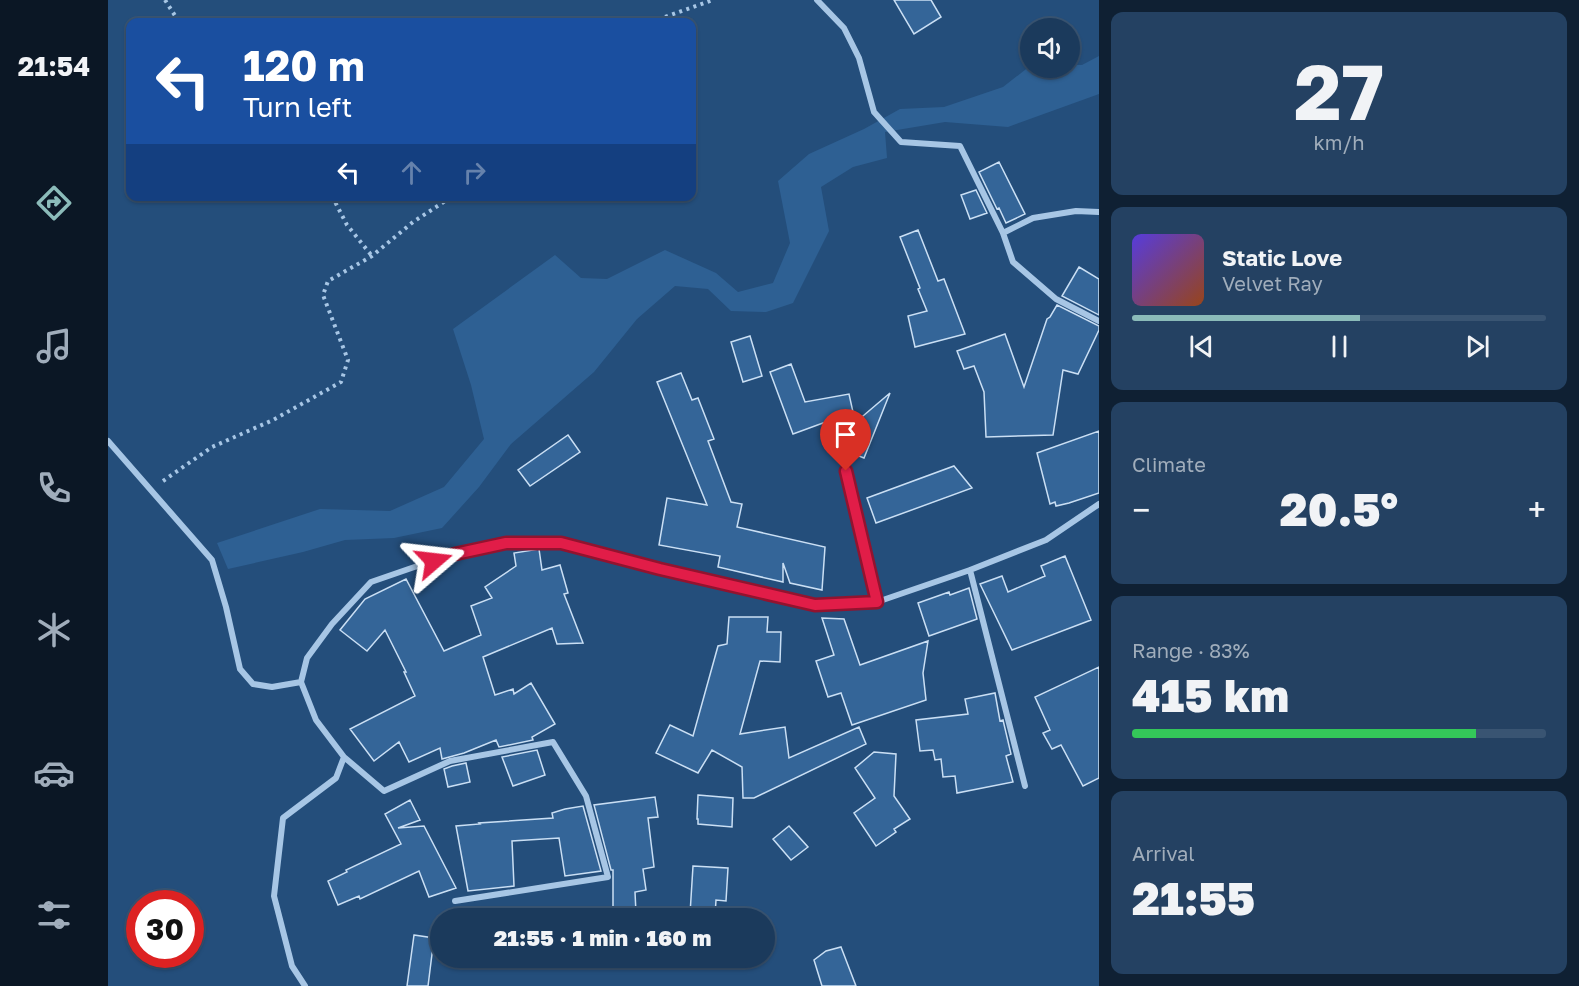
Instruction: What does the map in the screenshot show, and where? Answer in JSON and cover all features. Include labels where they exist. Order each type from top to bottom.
[{"type":"street","points":[[817,0],[844,27],[860,58],[874,112],[901,142],[960,146],[1003,233],[1013,262],[1056,299],[1099,321]]},
{"type":"street","points":[[1003,233],[1032,218],[1076,211],[1099,212]]},
{"type":"street","points":[[108,441],[212,560],[226,607],[240,669],[253,684],[272,687],[301,682]]},
{"type":"street","points":[[846,471],[877,602]]},
{"type":"street","points":[[455,902],[608,877],[586,796],[553,742],[450,761],[384,791],[344,757],[316,720],[301,682],[307,658],[332,624],[371,582],[455,554],[506,543],[561,543],[815,605],[877,602],[970,570],[1046,540],[1099,504]]},
{"type":"street","points":[[970,570],[1025,786]]},
{"type":"street","points":[[305,986],[292,966],[274,896],[283,818],[336,778],[344,757]]},
{"type":"path","points":[[165,0],[176,18]]},
{"type":"path","points":[[662,18],[714,0]]},
{"type":"path","points":[[335,201],[347,225],[372,256]]},
{"type":"path","points":[[150,490],[212,447],[273,420],[341,381],[348,360],[322,295],[328,281],[372,256],[413,222],[445,201]]},
{"type":"shaded area","points":[[1099,56],[1099,94],[1008,127],[945,122],[885,132],[887,158],[853,167],[821,187],[829,231],[793,303],[766,312],[731,311],[708,289],[675,286],[637,319],[594,372],[511,444],[479,487],[442,528],[394,538],[345,540],[228,569],[217,543],[320,509],[390,511],[444,487],[484,439],[471,385],[453,329],[555,255],[581,278],[607,279],[665,250],[716,273],[738,292],[773,283],[790,243],[778,181],[809,154],[864,129],[900,109],[944,107],[1003,87],[1020,74],[1020,78],[1080,78],[1080,65]]},
{"type":"building","points":[[894,0],[931,0],[941,17],[914,34]]},
{"type":"building","points":[[999,162],[1025,214],[1006,223],[979,172]]},
{"type":"building","points":[[976,190],[987,213],[970,219],[961,195]]},
{"type":"building","points":[[918,230],[938,281],[944,279],[965,334],[915,347],[908,316],[927,311],[900,237]]},
{"type":"building","points":[[1079,267],[1099,279],[1099,315],[1062,296]]},
{"type":"building","points":[[1057,305],[1099,326],[1099,330],[1078,374],[1063,370],[1053,435],[986,437],[984,392],[974,366],[964,369],[957,351],[1005,334],[1024,387],[1047,319]]},
{"type":"building","points":[[750,336],[762,376],[743,382],[731,342]]},
{"type":"building","points":[[791,364],[805,402],[849,394],[853,412],[793,434],[770,372]]},
{"type":"building","points":[[681,373],[692,400],[698,398],[714,439],[708,441],[731,502],[742,504],[737,527],[825,547],[822,590],[790,583],[783,563],[783,582],[718,567],[720,556],[659,545],[667,498],[707,505],[657,382]]},
{"type":"building","points":[[890,393],[864,458],[846,451],[843,433]]},
{"type":"building","points":[[1099,431],[1099,493],[1056,506],[1055,502],[1050,504],[1037,453]]},
{"type":"building","points":[[568,435],[580,452],[530,486],[518,470]]},
{"type":"building","points":[[954,466],[972,488],[876,523],[867,498]]},
{"type":"building","points":[[539,549],[542,570],[560,565],[568,593],[564,594],[583,643],[557,644],[552,628],[483,657],[495,695],[513,689],[514,694],[531,683],[555,724],[532,737],[533,740],[499,747],[496,740],[442,759],[440,748],[409,762],[399,742],[374,761],[350,729],[415,696],[385,630],[367,651],[340,630],[365,599],[406,579],[444,651],[481,635],[471,606],[492,598],[485,587],[516,566],[514,553]]},
{"type":"building","points":[[1065,556],[1091,620],[1012,650],[980,584],[1002,576],[1008,592],[1045,576],[1041,566]]},
{"type":"building","points":[[969,588],[977,619],[929,636],[918,603],[949,592],[950,595]]},
{"type":"building","points":[[729,617],[768,617],[767,632],[781,632],[780,662],[760,661],[740,734],[785,727],[789,758],[859,727],[866,744],[754,798],[743,798],[742,767],[712,750],[698,773],[656,753],[670,725],[693,736],[718,646],[727,644]]},
{"type":"building","points":[[822,618],[844,619],[860,665],[928,641],[923,673],[926,700],[852,725],[841,693],[828,697],[816,661],[834,655]]},
{"type":"building","points":[[1099,667],[1099,778],[1083,786],[1061,745],[1052,749],[1043,733],[1050,730],[1035,697]]},
{"type":"building","points":[[995,693],[1000,721],[1003,720],[1011,754],[1006,756],[1013,782],[957,793],[955,776],[943,777],[941,759],[935,760],[933,750],[920,751],[916,720],[968,714],[965,699]]},
{"type":"building","points":[[537,750],[545,775],[513,786],[502,757]]},
{"type":"building","points":[[874,752],[896,754],[894,796],[910,819],[894,829],[896,832],[876,846],[854,813],[875,798],[855,768]]},
{"type":"building","points":[[466,763],[470,782],[448,787],[444,769]]},
{"type":"building","points":[[698,795],[733,798],[732,827],[698,824]]},
{"type":"building","points":[[655,797],[658,817],[648,818],[654,867],[643,869],[646,890],[635,892],[636,908],[613,908],[613,870],[611,870],[594,805]]},
{"type":"building","points":[[410,800],[420,820],[398,828],[424,826],[456,888],[429,897],[419,871],[360,899],[359,896],[338,905],[328,881],[401,844],[385,814]]},
{"type":"building","points":[[583,806],[601,871],[565,876],[559,838],[512,841],[514,886],[468,891],[456,826],[553,818],[552,813]]},
{"type":"building","points":[[789,826],[808,847],[791,860],[773,839]]},
{"type":"building","points":[[693,866],[728,868],[726,901],[716,900],[716,908],[690,908]]},
{"type":"building","points":[[414,935],[430,937],[428,986],[407,986]]},
{"type":"building","points":[[841,947],[856,986],[822,986],[814,960],[826,951]]},
{"type":"route","points":[[434,561],[506,543],[561,543],[815,605],[877,602],[846,471]]}]
